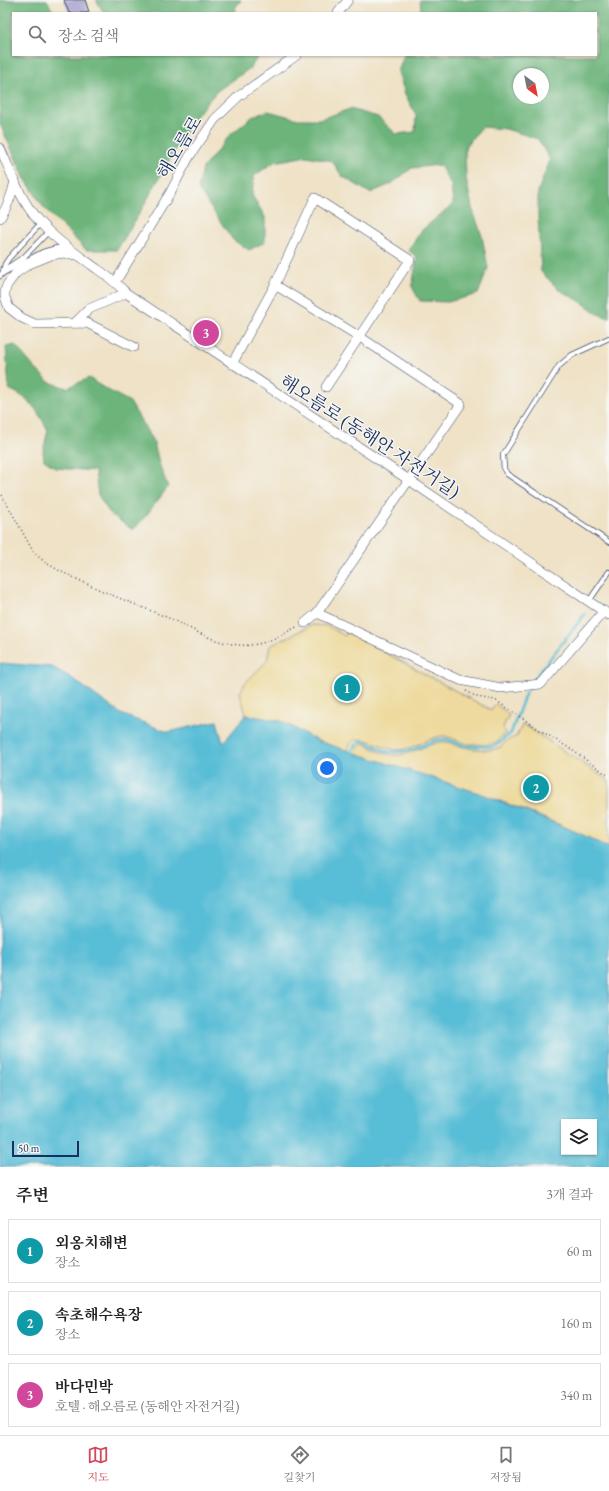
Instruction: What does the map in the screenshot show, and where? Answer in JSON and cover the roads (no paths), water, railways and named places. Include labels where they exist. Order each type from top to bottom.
[{"type":"street","points":[[339,12],[348,0]]},
{"type":"street","name":"해오름로","points":[[116,282],[170,193],[189,157],[215,118],[239,96],[296,56]]},
{"type":"street","name":"해오름로 (동해안 자전거길)","points":[[0,148],[24,201],[41,223],[76,253],[116,282],[126,294],[409,480],[606,613]]},
{"type":"street","points":[[0,218],[12,195],[15,181]]},
{"type":"street","points":[[232,364],[275,285],[315,198],[410,260],[326,387]]},
{"type":"street","points":[[76,253],[55,254],[36,261],[16,274],[7,285],[5,298],[9,308],[15,314],[35,324],[87,323],[134,347]]},
{"type":"street","points":[[275,285],[360,337],[461,404],[317,613],[305,623]]},
{"type":"street","points":[[75,324],[89,309],[126,294]]},
{"type":"street","points":[[317,613],[460,680],[502,688],[541,684],[606,613]]},
{"type":"lane","points":[[1,274],[9,258],[41,223]]},
{"type":"lane","points":[[1,274],[25,255],[49,231]]},
{"type":"lane","points":[[1,274],[35,255],[50,250],[63,248],[76,253]]},
{"type":"lane","points":[[609,338],[572,355],[559,366],[502,455],[504,469],[507,474],[609,542]]},
{"type":"lane","points":[[589,601],[609,572]]},
{"type":"water","points":[[0,663],[52,667],[70,677],[121,714],[168,732],[217,721],[223,743],[246,715],[281,721],[318,741],[485,795],[581,834],[609,848],[609,1167],[0,1167]]},
{"type":"waterway","points":[[532,683],[585,614]]},
{"type":"waterway","points":[[351,752],[356,745],[363,741],[388,752],[410,751],[436,740],[446,739],[465,746],[492,747],[511,733],[529,687]]},
{"type":"place","name":"바다민박","points":[[206,333]]},
{"type":"place","name":"외옹치해변","points":[[347,688]]},
{"type":"place","name":"속초해수욕장","points":[[536,788]]}]
